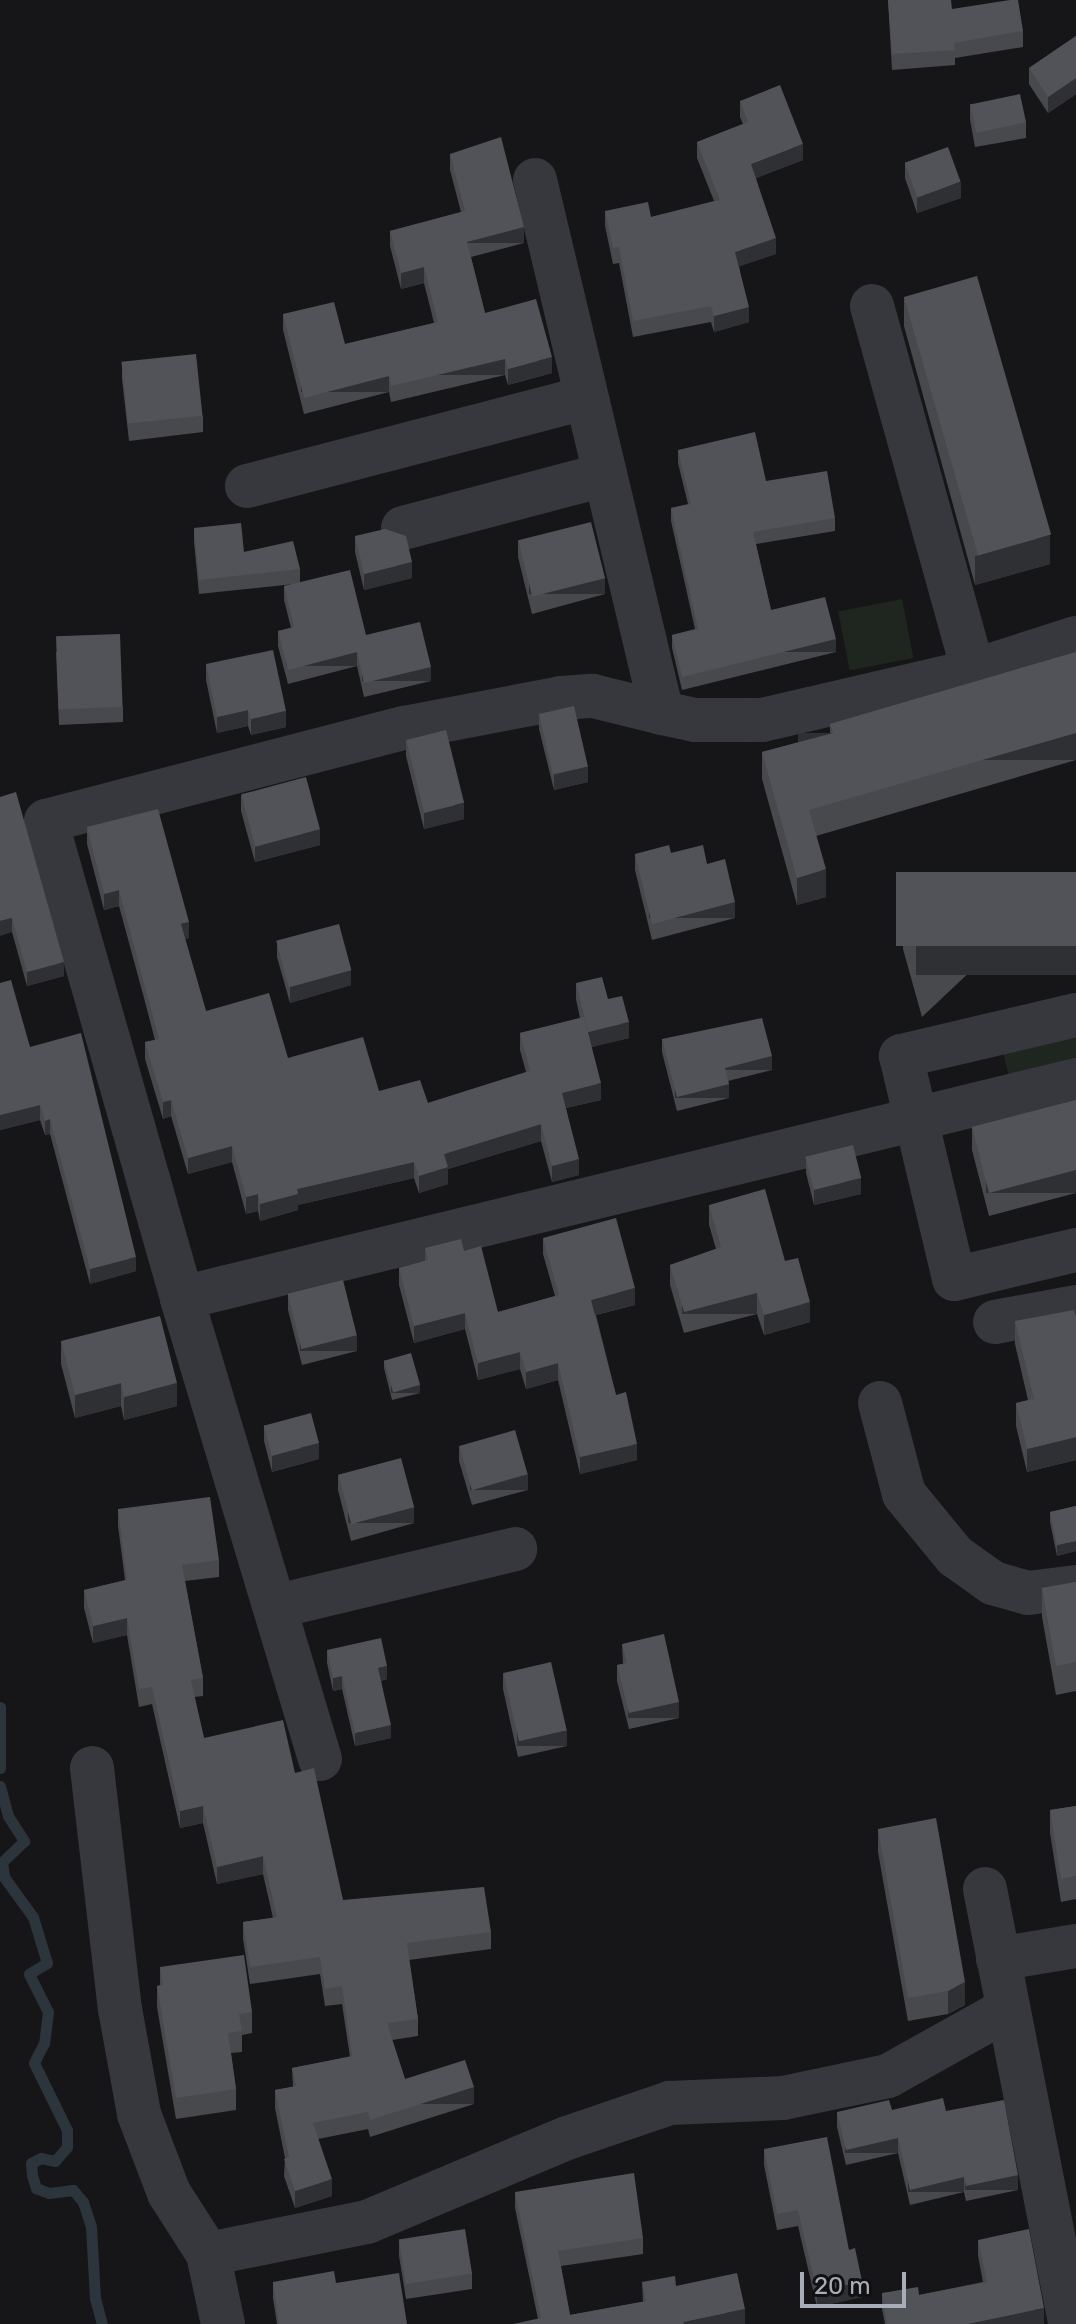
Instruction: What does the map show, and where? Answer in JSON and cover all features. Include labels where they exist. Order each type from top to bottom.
[{"type":"street","points":[[535,180],[662,713]]},
{"type":"street","points":[[872,306],[973,671]]},
{"type":"street","points":[[247,486],[586,398]]},
{"type":"street","points":[[403,528],[603,475]]},
{"type":"street","points":[[320,1759],[278,1606],[182,1298],[46,821],[404,728],[561,698],[593,696],[695,720],[762,720],[973,671],[1076,638]]},
{"type":"street","points":[[1076,1015],[901,1056],[954,1279],[1076,1250]]},
{"type":"street","points":[[182,1298],[1076,1080]]},
{"type":"street","points":[[995,1322],[1076,1307]]},
{"type":"street","points":[[880,1403],[904,1494],[955,1556],[993,1583],[1028,1593],[1076,1587]]},
{"type":"street","points":[[278,1606],[515,1549]]},
{"type":"street","points":[[92,1768],[120,2009],[139,2114],[169,2193],[208,2254],[223,2324]]},
{"type":"street","points":[[985,1889],[1070,2324]]},
{"type":"street","points":[[998,1959],[1076,1946]]},
{"type":"street","points":[[208,2254],[311,2237],[367,2222],[567,2138],[670,2103],[783,2098],[888,2076],[1008,2009]]},
{"type":"shaded area","points":[[902,599],[913,658],[850,670],[838,611]]},
{"type":"shaded area","points":[[1076,1023],[1076,1065],[1010,1080],[1000,1041]]},
{"type":"building","points":[[888,0],[951,0],[952,9],[1018,0],[1023,31],[954,43],[955,50],[892,54]]},
{"type":"building","points":[[1076,36],[1076,78],[1048,97],[1029,68]]},
{"type":"building","points":[[780,85],[803,144],[751,164],[776,238],[735,252],[749,307],[714,316],[711,306],[633,321],[619,247],[613,248],[605,211],[648,202],[651,217],[720,200],[697,142],[748,122],[740,101]]},
{"type":"building","points":[[1020,94],[1026,122],[976,133],[970,105]]},
{"type":"building","points":[[501,137],[524,227],[467,242],[485,313],[536,299],[552,357],[508,369],[505,359],[391,386],[389,376],[304,398],[283,314],[334,302],[345,344],[438,322],[424,267],[401,273],[390,231],[465,211],[450,154]]},
{"type":"building","points":[[948,147],[961,182],[917,198],[905,163]]},
{"type":"building","points":[[977,276],[1051,535],[978,556],[904,297]]},
{"type":"building","points":[[196,354],[202,416],[128,423],[121,362]]},
{"type":"building","points":[[755,432],[766,481],[827,471],[835,518],[753,532],[771,610],[825,597],[836,639],[682,677],[672,635],[698,629],[671,508],[691,504],[678,450]]},
{"type":"building","points":[[591,522],[605,578],[532,596],[518,540]]},
{"type":"building","points":[[241,523],[244,552],[293,541],[300,569],[199,580],[194,528]]},
{"type":"building","points":[[385,529],[406,536],[412,562],[364,574],[355,536]]},
{"type":"building","points":[[350,570],[366,635],[420,622],[431,667],[364,683],[357,652],[288,670],[278,631],[294,627],[284,586]]},
{"type":"building","points":[[120,634],[123,707],[59,709],[56,636]]},
{"type":"building","points":[[273,650],[286,711],[251,719],[248,710],[217,717],[206,664]]},
{"type":"building","points":[[1076,652],[1076,733],[809,810],[826,869],[797,878],[762,752],[833,733],[830,724]]},
{"type":"building","points":[[574,706],[588,766],[553,775],[539,714]]},
{"type":"building","points":[[446,730],[464,803],[424,813],[406,740]]},
{"type":"building","points":[[306,777],[320,829],[255,847],[241,794]]},
{"type":"building","points":[[16,792],[64,962],[27,972],[12,918],[0,921],[0,797]]},
{"type":"building","points":[[158,809],[189,922],[181,924],[206,1011],[269,993],[288,1058],[363,1037],[379,1091],[420,1080],[428,1103],[530,1071],[520,1033],[584,1017],[601,1083],[562,1093],[579,1159],[552,1166],[541,1124],[444,1154],[448,1167],[419,1176],[414,1162],[297,1189],[298,1194],[260,1204],[258,1194],[246,1197],[232,1146],[188,1158],[171,1100],[163,1102],[145,1042],[159,1039],[119,890],[104,894],[87,827]]},
{"type":"building","points":[[669,845],[671,853],[703,845],[707,864],[725,859],[735,902],[652,924],[635,854]]},
{"type":"building","points":[[896,872],[1076,872],[1076,946],[896,946]]},
{"type":"building","points":[[339,924],[351,970],[289,987],[276,941]]},
{"type":"building","points":[[602,977],[608,999],[622,996],[629,1022],[588,1032],[576,983]]},
{"type":"building","points":[[11,980],[30,1047],[81,1033],[136,1257],[90,1269],[50,1119],[45,1121],[40,1105],[0,1115],[0,983]]},
{"type":"building","points":[[762,1018],[772,1056],[725,1068],[729,1084],[677,1097],[662,1039]]},
{"type":"building","points":[[1076,1100],[1076,1170],[989,1193],[972,1127]]},
{"type":"building","points":[[853,1145],[861,1178],[814,1190],[805,1157]]},
{"type":"building","points":[[765,1189],[785,1261],[798,1258],[810,1302],[764,1315],[757,1293],[684,1312],[670,1265],[721,1247],[709,1205]]},
{"type":"building","points":[[616,1218],[635,1288],[591,1300],[616,1395],[626,1392],[637,1444],[580,1457],[558,1363],[526,1372],[520,1352],[478,1363],[465,1313],[414,1326],[399,1268],[428,1260],[425,1248],[461,1239],[464,1251],[481,1246],[498,1312],[559,1295],[543,1238]]},
{"type":"building","points":[[343,1280],[357,1335],[301,1349],[288,1294]]},
{"type":"building","points":[[1074,1310],[1076,1437],[1027,1449],[1016,1403],[1034,1399],[1015,1321]]},
{"type":"building","points":[[160,1316],[177,1383],[124,1397],[121,1383],[75,1395],[61,1341]]},
{"type":"building","points":[[411,1353],[420,1385],[393,1392],[384,1361]]},
{"type":"building","points":[[311,1413],[319,1443],[272,1456],[264,1426]]},
{"type":"building","points":[[515,1430],[528,1474],[472,1490],[459,1446]]},
{"type":"building","points":[[401,1458],[414,1507],[351,1524],[338,1475]]},
{"type":"building","points":[[210,1497],[219,1560],[182,1565],[203,1678],[191,1680],[204,1738],[283,1720],[295,1773],[314,1768],[343,1900],[484,1887],[491,1932],[407,1943],[418,2019],[387,2023],[405,2079],[465,2060],[474,2087],[370,2120],[368,2112],[313,2123],[332,2179],[295,2191],[284,2159],[289,2157],[275,2090],[296,2086],[292,2068],[352,2056],[342,1986],[325,1989],[320,1957],[250,1967],[243,1922],[277,1917],[263,1856],[217,1867],[203,1806],[180,1811],[152,1687],[139,1689],[127,1618],[93,1626],[84,1590],[127,1580],[118,1509]]},
{"type":"building","points":[[1076,1506],[1076,1541],[1057,1545],[1050,1512]]},
{"type":"building","points":[[1076,1582],[1076,1662],[1056,1666],[1042,1588]]},
{"type":"building","points":[[664,1634],[679,1702],[629,1713],[617,1665],[627,1663],[622,1644]]},
{"type":"building","points":[[381,1638],[387,1666],[378,1668],[391,1725],[355,1733],[342,1676],[333,1678],[327,1650]]},
{"type":"building","points":[[551,1662],[567,1730],[519,1741],[503,1673]]},
{"type":"building","points":[[1076,1806],[1076,1876],[1061,1879],[1050,1810]]},
{"type":"building","points":[[936,1818],[965,1982],[948,1991],[908,1998],[878,1829]]},
{"type":"building","points":[[244,1955],[252,2012],[239,2014],[242,2031],[228,2033],[236,2089],[176,2098],[157,1986],[163,1985],[160,1967]]},
{"type":"building","points":[[943,2098],[946,2111],[1004,2100],[1018,2175],[966,2186],[964,2177],[910,2190],[898,2138],[846,2150],[837,2112],[889,2100],[892,2110]]},
{"type":"building","points":[[827,2137],[849,2250],[855,2248],[862,2281],[817,2292],[798,2210],[777,2214],[764,2149]]},
{"type":"building","points":[[634,2173],[643,2238],[558,2251],[570,2315],[646,2301],[642,2282],[675,2276],[676,2286],[737,2273],[745,2309],[684,2324],[513,2324],[541,2318],[515,2192]]},
{"type":"building","points":[[465,2229],[472,2273],[406,2284],[399,2239]]},
{"type":"building","points":[[1029,2229],[1044,2308],[967,2324],[887,2324],[882,2293],[918,2287],[919,2295],[987,2282],[978,2240]]},
{"type":"building","points":[[334,2271],[336,2283],[399,2273],[407,2324],[279,2324],[273,2282]]},
{"type":"waterway","points":[[0,1707],[0,1768]]},
{"type":"waterway","points":[[0,1786],[8,1816],[24,1841],[2,1862],[4,1877],[33,1917],[47,1963],[29,1974],[48,2012],[44,2043],[34,2063],[67,2130],[67,2147],[55,2161],[41,2158],[31,2163],[32,2175],[36,2188],[49,2193],[73,2190],[83,2202],[91,2227],[95,2298],[102,2324]]}]
